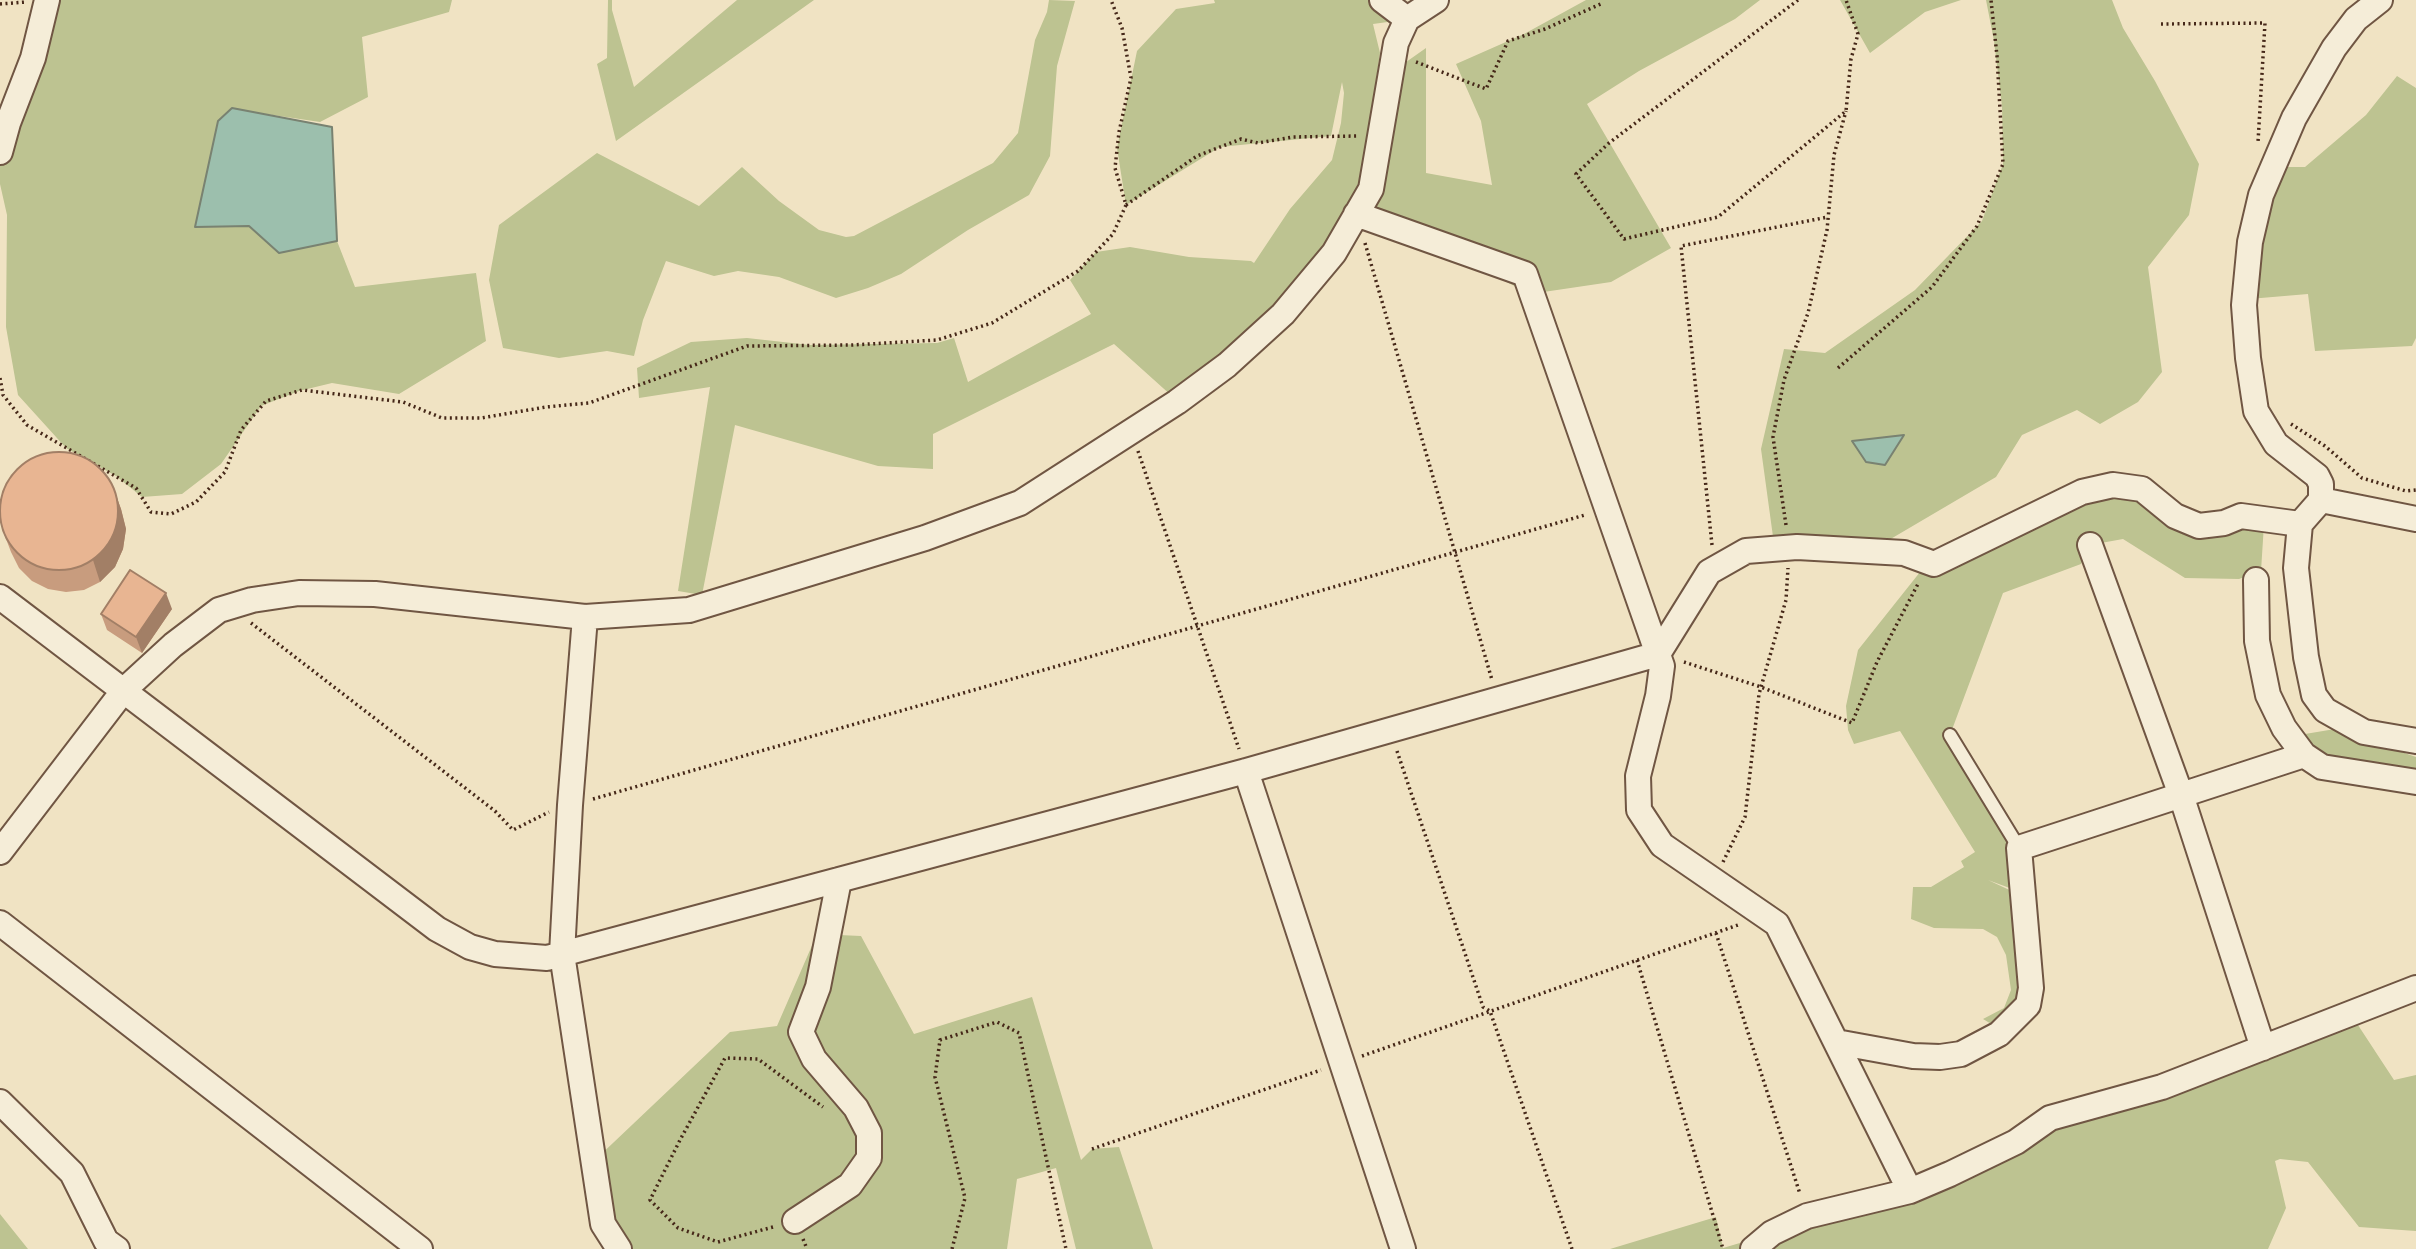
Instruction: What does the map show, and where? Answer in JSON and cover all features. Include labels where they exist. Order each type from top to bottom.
[{"type":"street","points":[[0,152],[33,58],[47,0]]},
{"type":"street","points":[[1382,0],[1407,19]]},
{"type":"street","points":[[0,852],[124,690],[173,645],[219,610],[252,600],[299,593],[375,594],[585,617],[689,610],[950,530],[1020,503],[1177,402],[1227,365],[1283,314],[1334,253],[1371,189],[1396,43],[1407,19],[1436,0]]},
{"type":"street","points":[[2380,0],[2356,19],[2334,48],[2294,118],[2261,195],[2250,242],[2244,305],[2256,411],[2277,444],[2317,476],[2320,484],[2321,500],[2300,524],[2296,568],[2306,657],[2314,695],[2325,710],[2364,732],[2416,741]]},
{"type":"street","points":[[1356,214],[1525,274],[1661,666],[1658,696],[1638,776],[1639,810],[1662,845],[1777,924],[1910,1191]]},
{"type":"street","points":[[0,597],[437,929],[470,947],[495,954],[547,958],[1246,771],[1658,654],[1709,572],[1746,551],[1789,548],[1904,553],[1934,564],[2082,492],[2113,485],[2142,489],[2175,516],[2199,526],[2224,523],[2241,516],[2300,524]]},
{"type":"street","points":[[2321,500],[2416,519]]},
{"type":"street","points":[[2090,545],[2180,795],[2263,1048]]},
{"type":"street","points":[[2256,580],[2258,640],[2268,695],[2284,728],[2304,755],[2322,767],[2416,782]]},
{"type":"street","points":[[585,617],[570,805],[562,954],[603,1224],[619,1249]]},
{"type":"street","points":[[1836,1042],[1913,1056],[1961,1054],[1999,1034],[2028,1005],[2031,988],[2019,848],[2304,755]]},
{"type":"street","points":[[1246,771],[1403,1249]]},
{"type":"street","points":[[795,1221],[850,1185],[869,1158],[869,1133],[856,1108],[814,1059],[801,1032],[818,988],[839,880]]},
{"type":"street","points":[[0,923],[421,1249]]},
{"type":"street","points":[[1752,1249],[1772,1233],[1807,1216],[1910,1191],[1950,1174],[2016,1142],[2050,1118],[2162,1087],[2416,988]]},
{"type":"street","points":[[0,1102],[72,1173],[106,1241],[117,1249]]},
{"type":"lane","points":[[1950,735],[2019,848]]},
{"type":"path","points":[[1111,0],[1122,28],[1131,78],[1119,132],[1115,168],[1126,205]]},
{"type":"path","points":[[1798,0],[1609,143],[1576,174],[1624,239],[1718,217],[1846,111]]},
{"type":"path","points":[[1715,880],[1745,817],[1762,687],[1786,600],[1789,548],[1773,437],[1784,380],[1808,313],[1828,217],[1834,155],[1846,111],[1851,59],[1857,34],[1846,0]]},
{"type":"path","points":[[1838,368],[1932,287],[1977,226],[2003,164],[1991,0]]},
{"type":"path","points":[[1394,54],[1486,89],[1508,41],[1545,29],[1603,3]]},
{"type":"path","points":[[2161,23],[2265,23],[2258,143]]},
{"type":"path","points":[[0,378],[3,395],[27,425],[136,488],[151,512],[171,514],[196,502],[225,472],[241,430],[266,401],[302,390],[403,402],[442,418],[481,418],[589,403],[747,345],[852,345],[937,340],[992,323],[1078,271],[1113,234],[1126,205],[1198,156],[1241,139],[1258,143],[1293,137],[1380,136]]},
{"type":"path","points":[[1356,214],[1494,688]]},
{"type":"path","points":[[1714,568],[1681,246],[1828,217]]},
{"type":"path","points":[[2285,420],[2325,446],[2362,478],[2406,491],[2416,490]]},
{"type":"path","points":[[1132,431],[1246,771]]},
{"type":"path","points":[[230,607],[495,811],[513,830],[552,810],[1606,509]]},
{"type":"path","points":[[1658,654],[1762,687],[1852,723],[1877,662],[1928,562]]},
{"type":"path","points":[[1390,730],[1483,1007],[1490,1011],[1572,1249]]},
{"type":"path","points":[[1092,1149],[1766,916]]},
{"type":"path","points":[[1716,933],[1807,1216]]},
{"type":"path","points":[[1637,960],[1723,1249]]},
{"type":"path","points":[[952,1249],[965,1198],[935,1077],[940,1040],[997,1022],[1019,1033],[1066,1249]]},
{"type":"path","points":[[795,1221],[718,1242],[678,1228],[650,1200],[725,1058],[758,1059],[825,1108]]},
{"type":"shaded area","points":[[45,0],[452,0],[449,12],[362,37],[368,97],[320,122],[232,109],[218,121],[196,226],[249,226],[279,253],[337,241],[355,287],[476,273],[486,341],[399,394],[332,383],[299,391],[261,406],[221,464],[182,494],[142,497],[116,476],[66,448],[18,395],[6,327],[7,215],[0,184],[0,152]]},
{"type":"shaded area","points":[[608,0],[612,0],[612,10],[634,87],[737,0],[814,0],[616,141],[597,64],[607,58]]},
{"type":"shaded area","points":[[1049,0],[1075,1],[1057,66],[1050,156],[1029,195],[968,230],[901,274],[836,298],[779,277],[738,271],[714,276],[666,261],[643,320],[634,356],[607,351],[559,358],[503,348],[489,280],[499,225],[597,153],[699,206],[742,167],[779,201],[819,230],[846,237],[854,236],[993,163],[1018,133],[1035,40]]},
{"type":"shaded area","points":[[1214,0],[1374,0],[1395,21],[1373,24],[1380,53],[1356,214],[1288,307],[1173,397],[1114,344],[933,434],[933,469],[878,466],[735,425],[702,595],[678,591],[710,387],[639,398],[637,368],[691,342],[747,338],[810,345],[937,343],[954,338],[968,382],[1091,314],[1070,280],[1096,252],[1130,247],[1189,257],[1254,263],[1290,209],[1332,160],[1341,123],[1344,93],[1342,82],[1331,136],[1220,147],[1126,205],[1117,148],[1137,51],[1176,9],[1215,3]]},
{"type":"shaded area","points":[[1586,0],[1760,0],[1735,19],[1639,71],[1587,104],[1671,248],[1611,282],[1530,294],[1360,207],[1399,67],[1426,48],[1426,173],[1492,185],[1481,121],[1456,64],[1524,34]]},
{"type":"shaded area","points":[[1840,0],[1961,0],[1925,12],[1870,53]]},
{"type":"shaded area","points":[[1986,0],[2112,0],[2123,28],[2199,164],[2189,215],[2148,267],[2162,372],[2138,402],[2100,424],[2077,410],[2022,435],[1996,477],[1877,547],[1774,544],[1761,449],[1784,349],[1825,353],[1915,290],[1982,221],[2003,164],[2002,106]]},
{"type":"shaded area","points":[[2397,76],[2416,88],[2416,338],[2412,346],[2315,351],[2308,294],[2249,299],[2273,167],[2305,167],[2366,115]]},
{"type":"shaded area","points":[[232,108],[332,127],[337,241],[279,253],[249,226],[195,227],[218,121]]},
{"type":"shaded area","points":[[1904,435],[1885,465],[1866,462],[1852,441]]},
{"type":"shaded area","points":[[2123,486],[2175,516],[2264,524],[2261,571],[2239,579],[2185,578],[2123,539],[2090,545],[2081,564],[2003,593],[1950,735],[2017,836],[2015,890],[1988,880],[2018,894],[2029,998],[1998,1028],[1983,1019],[2004,1008],[2011,990],[2006,955],[1997,937],[1983,929],[1934,928],[1911,919],[1913,887],[1931,887],[1964,867],[1961,861],[1975,852],[1900,731],[1854,744],[1848,730],[1846,706],[1858,650],[1928,562]]},
{"type":"shaded area","points":[[2335,729],[2416,757],[2416,769],[2336,760],[2299,735]]},
{"type":"shaded area","points":[[817,934],[861,936],[914,1034],[1032,997],[1081,1160],[1092,1149],[1119,1147],[1153,1249],[1076,1249],[1056,1168],[1017,1179],[1007,1249],[630,1249],[600,1202],[594,1161],[730,1032],[777,1026]]},
{"type":"shaded area","points":[[2356,1022],[2394,1080],[2416,1075],[2416,1231],[2359,1227],[2308,1162],[2280,1159],[2275,1161],[2286,1208],[2268,1249],[1753,1249],[2058,1126]]},
{"type":"shaded area","points":[[0,1214],[28,1249],[0,1249]]},
{"type":"shaded area","points":[[1716,1217],[1723,1248],[1760,1237],[1749,1249],[1610,1249]]},
{"type":"building","points":[[59,452],[81,457],[101,469],[113,489],[118,511],[113,533],[101,553],[81,565],[59,570],[37,565],[17,553],[5,533],[0,511],[5,489],[17,469],[37,457]]},
{"type":"building","points":[[130,570],[166,593],[136,637],[101,614]]}]
